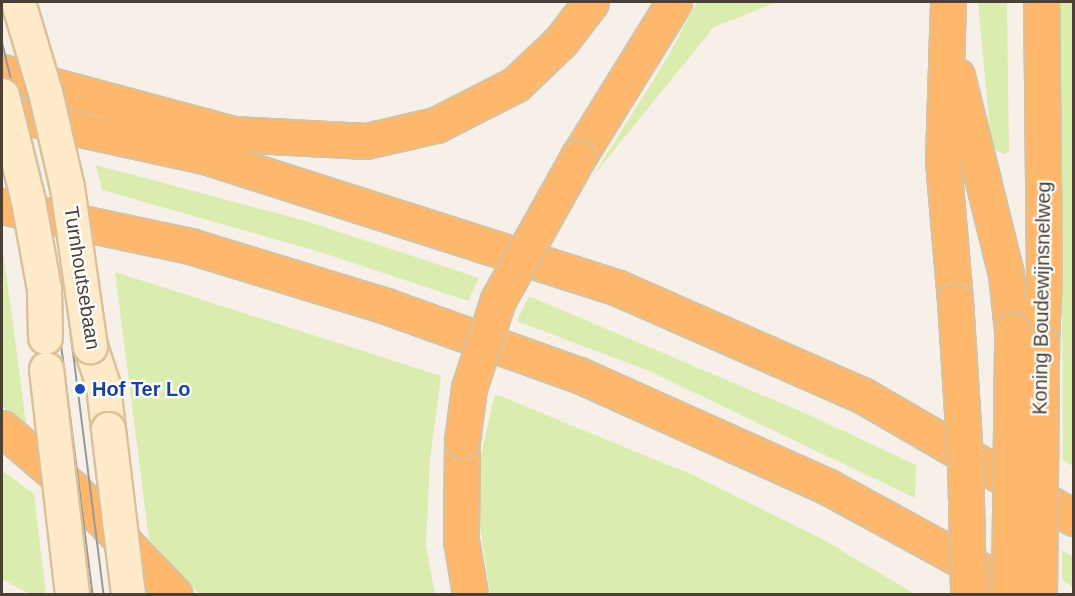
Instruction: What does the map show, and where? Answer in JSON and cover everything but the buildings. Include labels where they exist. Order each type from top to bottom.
[{"type":"highway","points":[[2,72],[233,134],[366,141],[436,126],[516,84],[561,41],[591,2]]},
{"type":"highway","points":[[470,594],[461,540],[462,441],[469,388],[498,300],[578,157],[674,2]]},
{"type":"highway","points":[[948,2],[943,161],[965,457],[968,594]]},
{"type":"highway","name":"Koning Boudewijnsnelweg","points":[[1039,594],[1026,336],[1044,273],[1041,2]]},
{"type":"highway","points":[[948,42],[1006,274],[1026,336],[1009,594]]},
{"type":"highway","points":[[2,112],[208,157],[618,288],[862,395],[1074,518]]},
{"type":"highway","points":[[2,206],[190,246],[386,306],[579,375],[828,487],[1024,594]]},
{"type":"highway","points":[[2,428],[73,489],[174,594]]},
{"type":"main road","name":"Turnhoutsebaan","points":[[18,2],[45,92],[67,188],[90,346],[103,385],[129,594]]},
{"type":"main road","name":"Turnhoutsebaan","points":[[2,94],[32,223],[45,298],[45,353],[72,594]]},
{"type":"green space","points":[[697,2],[777,2],[714,27],[593,176],[669,55]]},
{"type":"green space","points":[[978,2],[1007,2],[1009,151],[1005,154],[995,150],[991,142]]},
{"type":"green space","points":[[1060,2],[1074,2],[1073,466],[1063,460]]},
{"type":"green space","points":[[96,165],[306,221],[479,278],[468,301],[320,252],[102,190]]},
{"type":"green space","points":[[2,245],[13,323],[26,424],[2,406]]},
{"type":"green space","points":[[115,272],[441,376],[430,460],[426,546],[435,594],[199,594],[149,539]]},
{"type":"green space","points":[[529,296],[809,415],[916,465],[915,498],[647,370],[517,321]]},
{"type":"green space","points":[[495,394],[695,476],[822,539],[915,594],[490,594],[481,533],[479,463]]},
{"type":"green space","points":[[2,470],[34,494],[46,594],[30,594],[2,579]]},
{"type":"green space","points":[[1062,550],[1073,557],[1073,587],[1062,580]]},
{"type":"tram line","points":[[2,2],[39,135],[57,222],[104,594]]},
{"type":"tram line","points":[[2,41],[46,222],[93,594]]},
{"type":"place","name":"Hof Ter Lo","points":[[80,389]]}]
